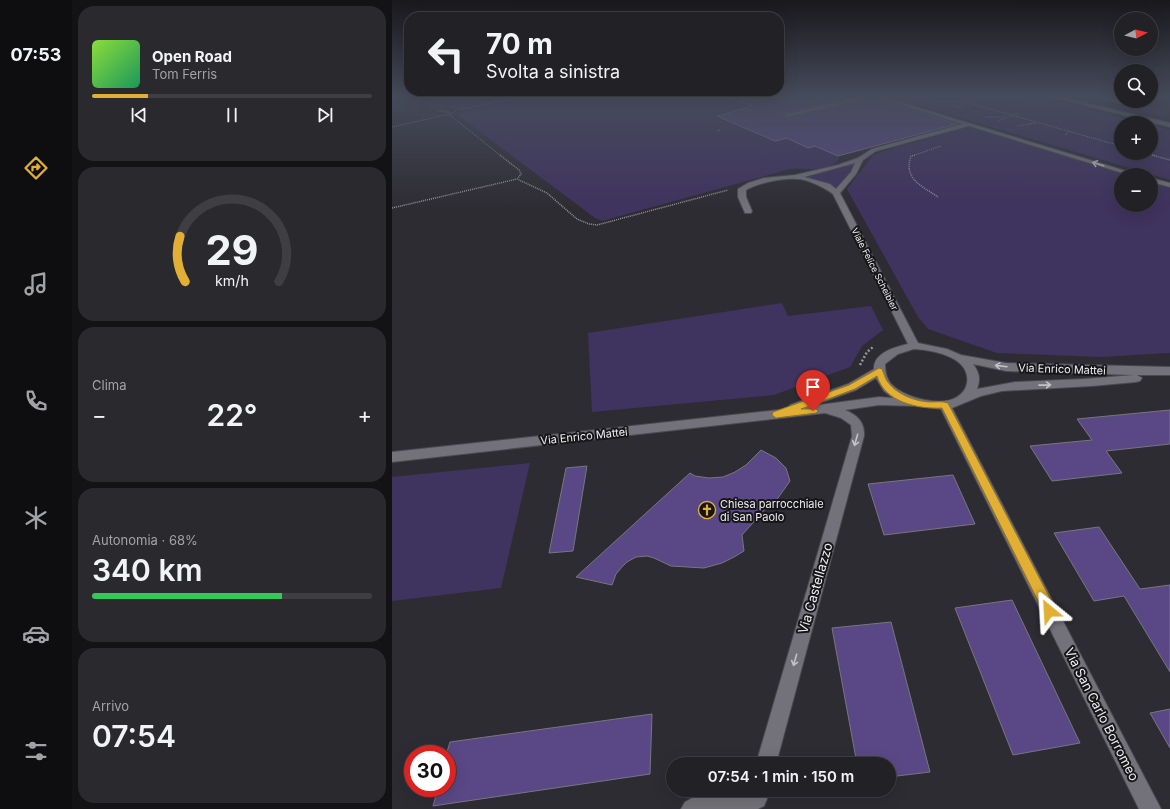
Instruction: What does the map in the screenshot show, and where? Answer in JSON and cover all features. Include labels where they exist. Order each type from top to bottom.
[{"type":"street","points":[[748,211],[742,197],[742,189],[744,187],[769,179],[795,177],[840,166],[860,159],[874,150],[937,133]]},
{"type":"street","points":[[998,133],[1114,168]]},
{"type":"street","points":[[795,177],[818,182],[827,186],[836,193],[854,172],[860,159]]},
{"type":"street","points":[[1158,182],[1170,186]]},
{"type":"street","name":"Viale Felice Scheibler","points":[[836,193],[914,346]]},
{"type":"street","points":[[914,346],[938,348],[959,358],[967,365],[972,373],[974,380],[973,386],[965,397],[958,402],[945,405],[928,405],[913,402],[898,396],[890,390],[882,380],[879,371],[879,364],[889,354],[900,348],[914,346]]},
{"type":"street","name":"Via Enrico Mattei","points":[[959,358],[1006,366],[1058,370],[1168,371]]},
{"type":"street","name":"Via Enrico Mattei","points":[[776,415],[852,387],[879,371]]},
{"type":"street","name":"Via Enrico Mattei","points":[[965,397],[979,391],[1009,385],[1065,384],[1130,379],[1154,376],[1168,371]]},
{"type":"street","name":"Via Enrico Mattei","points":[[392,457],[826,410],[879,401],[913,402]]},
{"type":"street","name":"Via San Carlo Borromeo","points":[[945,405],[1150,809]]},
{"type":"street","name":"Via Castellazzo","points":[[768,757],[858,436],[859,429],[855,420],[849,416],[826,410]]},
{"type":"street","points":[[692,809],[758,799]]},
{"type":"path","points":[[471,133],[518,170],[521,174],[517,179]]},
{"type":"path","points":[[938,197],[913,180],[908,174],[909,161],[911,156],[953,142],[955,138],[954,134],[952,133]]},
{"type":"path","points":[[1074,133],[1114,144]]},
{"type":"path","points":[[1158,156],[1170,160]]},
{"type":"path","points":[[392,208],[517,179],[536,186],[551,196],[574,218],[587,225],[607,223],[744,187]]},
{"type":"path","points":[[858,368],[867,352],[876,345]]},
{"type":"shaded area","points":[[481,133],[771,133],[794,136],[838,156],[839,159],[830,166],[823,168],[790,169],[602,221],[595,218]]},
{"type":"shaded area","points":[[949,133],[989,133],[1114,171],[1114,212],[1158,212],[1158,184],[1170,188],[1170,353],[1101,357],[997,353],[928,329],[918,317],[847,189],[873,155]]},
{"type":"shaded area","points":[[1011,133],[1114,133],[1114,160],[1158,160],[1158,133],[1170,133],[1170,180],[1158,176],[1158,168],[1130,168]]},
{"type":"shaded area","points":[[856,163],[837,188],[820,180],[801,177],[838,169]]},
{"type":"shaded area","points":[[782,303],[788,316],[871,306],[883,330],[862,346],[850,367],[774,395],[592,412],[588,333]]},
{"type":"shaded area","points":[[530,463],[501,588],[392,601],[392,477]]},
{"type":"building","points":[[756,133],[924,133],[838,156],[815,146],[808,148],[787,138],[775,141]]},
{"type":"building","points":[[1170,410],[1170,444],[1106,451],[1122,473],[1052,481],[1030,446],[1092,440],[1077,419]]},
{"type":"building","name":"Chiesa parrocchiale di San Paolo","points":[[761,450],[776,458],[786,468],[790,481],[773,505],[768,506],[742,535],[744,551],[722,563],[704,568],[671,566],[647,556],[636,557],[627,562],[616,574],[612,585],[576,577],[690,473],[695,476],[709,478],[723,477],[746,465]]},
{"type":"building","points":[[587,466],[573,551],[549,553],[566,468]]},
{"type":"building","points":[[953,475],[975,524],[884,535],[868,484]]},
{"type":"building","points":[[1099,527],[1140,589],[1170,585],[1170,672],[1124,596],[1094,601],[1054,533]]},
{"type":"building","points":[[1012,600],[1080,743],[1013,755],[955,608]]},
{"type":"building","points":[[891,622],[930,772],[896,776],[896,757],[856,757],[832,628]]},
{"type":"building","points":[[1170,709],[1170,748],[1150,713]]},
{"type":"building","points":[[652,714],[650,774],[433,806],[436,797],[456,797],[456,745],[449,745],[450,742]]},
{"type":"place","name":"Chiesa parrocchiale di San Paolo","points":[[707,510]]},
{"type":"route","points":[[813,411],[776,415],[852,387],[879,371],[882,380],[890,390],[898,396],[913,402],[928,405],[945,405],[1049,611]]}]
